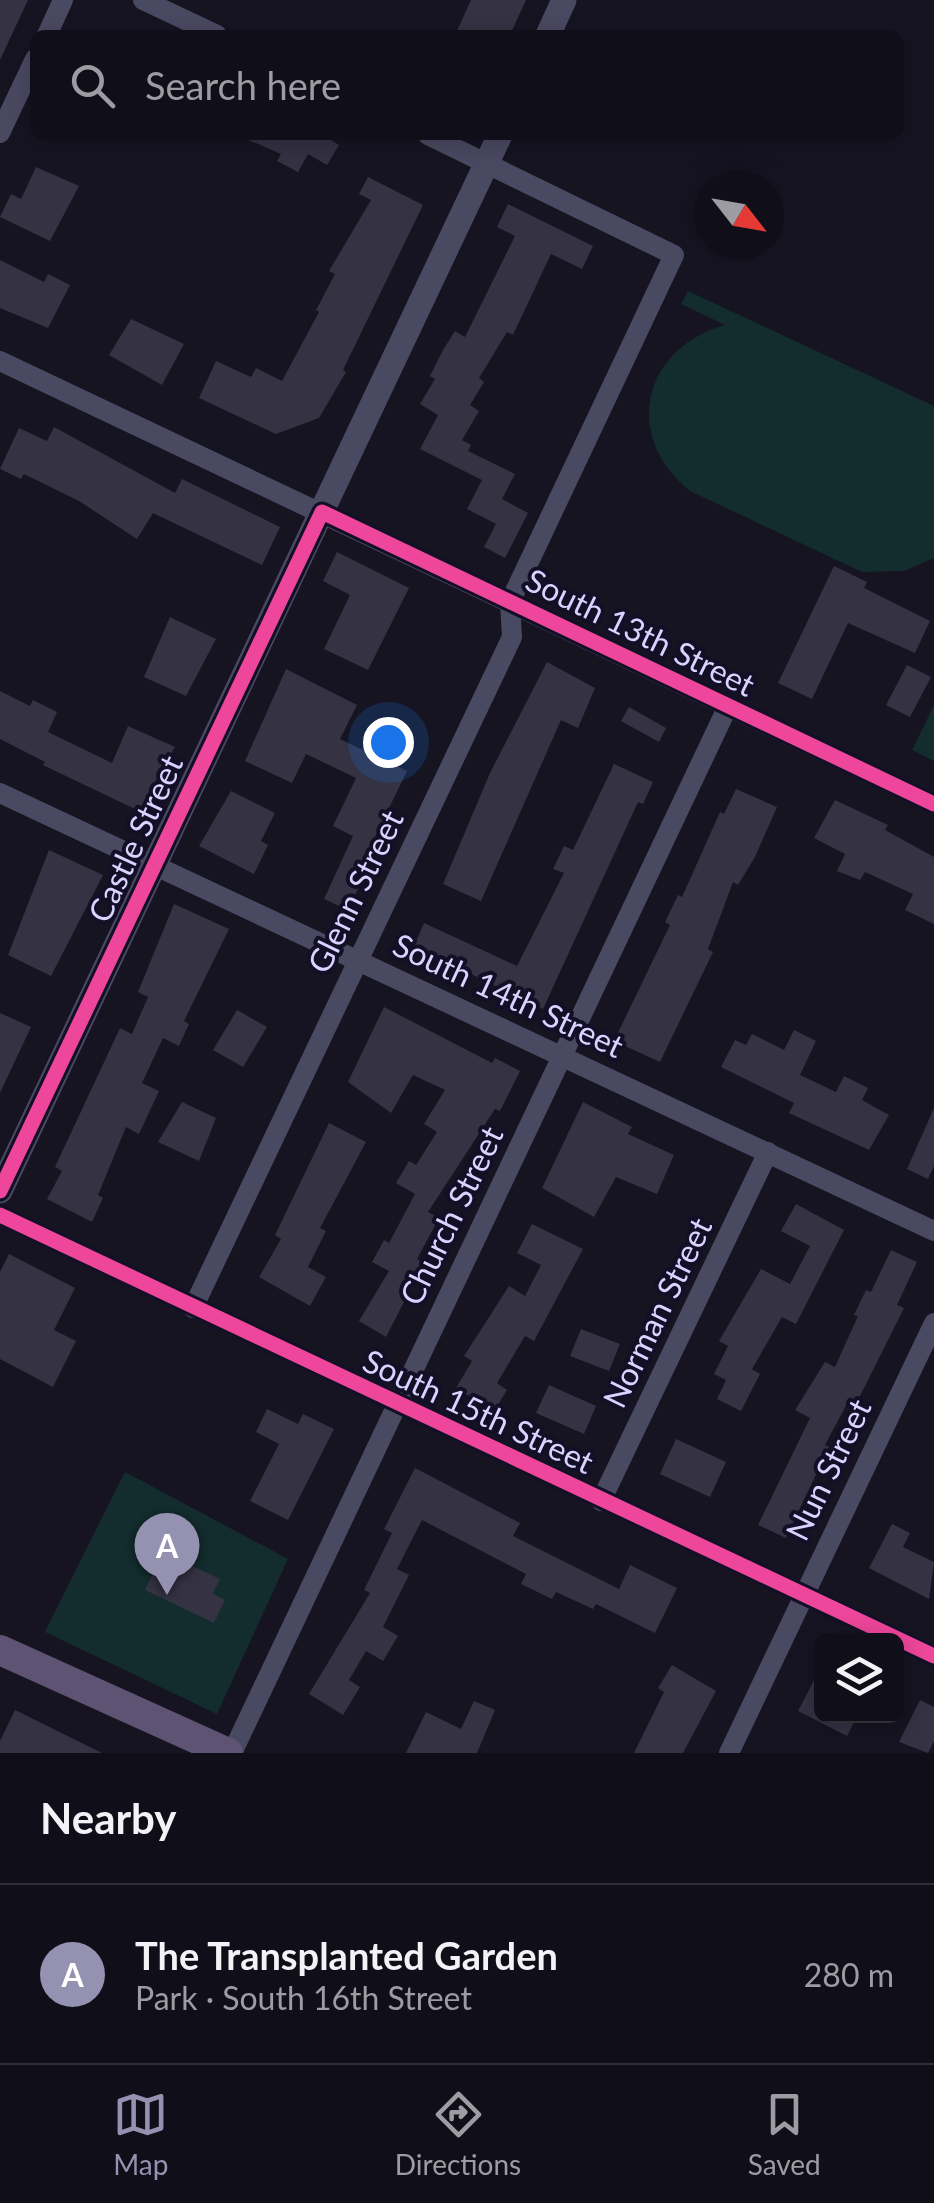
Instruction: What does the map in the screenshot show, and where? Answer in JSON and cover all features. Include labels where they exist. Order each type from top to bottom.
[{"type":"main road","points":[[0,1650],[230,1753]]},
{"type":"street","points":[[48,30],[63,0]]},
{"type":"street","points":[[143,0],[206,30]]},
{"type":"street","points":[[550,30],[564,0]]},
{"type":"street","points":[[0,133],[30,70]]},
{"type":"street","name":"Glenn Street","points":[[194,1308],[512,636],[510,602],[674,255],[439,140]]},
{"type":"street","name":"Castle Street","points":[[0,1190],[498,140]]},
{"type":"street","name":"South 13th Street","points":[[0,361],[934,804]]},
{"type":"street","name":"Church Street","points":[[230,1753],[728,706]]},
{"type":"street","name":"South 14th Street","points":[[0,793],[934,1230]]},
{"type":"street","name":"Norman Street","points":[[601,1501],[768,1152]]},
{"type":"street","name":"South 15th Street","points":[[0,1215],[934,1656]]},
{"type":"street","name":"Nun Street","points":[[729,1753],[934,1323]]},
{"type":"green space","points":[[688,291],[934,406],[934,558],[904,571],[862,572],[690,491],[669,469],[655,446],[649,421],[651,396],[660,373],[675,353],[697,337],[725,325],[681,304]]},
{"type":"green space","points":[[934,705],[934,761],[912,750]]},
{"type":"green space","points":[[125,1472],[288,1559],[217,1714],[45,1632]]},
{"type":"building","points":[[0,0],[28,0],[0,60]]},
{"type":"building","points":[[471,0],[526,0],[512,30],[457,30]]},
{"type":"building","points":[[249,140],[330,140],[339,145],[327,165],[308,154],[298,172],[277,161],[281,154]]},
{"type":"building","points":[[36,167],[79,186],[50,241],[0,217],[11,194],[21,199]]},
{"type":"building","points":[[368,177],[423,205],[343,370],[346,372],[319,418],[276,434],[199,398],[216,361],[251,377],[256,368],[282,381],[319,312],[316,310],[335,274],[329,271],[371,200],[359,194]]},
{"type":"building","points":[[508,204],[593,246],[582,269],[551,254],[513,335],[507,332],[479,378],[484,382],[470,405],[479,411],[462,440],[471,445],[468,451],[515,474],[502,499],[528,513],[505,558],[484,547],[496,524],[467,509],[482,480],[420,449],[438,415],[420,404],[435,379],[430,376],[443,350],[455,331],[465,337],[515,236],[497,227]]},
{"type":"building","points":[[0,260],[44,282],[48,274],[70,285],[48,328],[0,308]]},
{"type":"building","points":[[131,319],[184,344],[162,385],[109,355]]},
{"type":"building","points":[[54,427],[175,493],[182,479],[280,527],[262,565],[153,513],[137,539],[79,501],[24,474],[21,479],[0,469],[19,428],[47,441]]},
{"type":"building","points":[[337,552],[409,588],[368,670],[324,649],[350,595],[323,581]]},
{"type":"building","points":[[834,566],[867,582],[864,588],[930,621],[915,653],[848,623],[812,699],[778,683]]},
{"type":"building","points":[[170,617],[216,639],[186,696],[144,677]]},
{"type":"building","points":[[547,662],[595,688],[578,728],[561,720],[481,901],[443,884],[490,773]]},
{"type":"building","points":[[907,665],[931,677],[910,717],[886,705]]},
{"type":"building","points":[[286,669],[357,705],[340,739],[407,771],[359,870],[366,872],[348,910],[324,899],[353,836],[333,826],[356,778],[306,754],[292,783],[245,761]]},
{"type":"building","points":[[0,691],[30,706],[33,700],[57,712],[48,732],[112,763],[128,726],[175,747],[139,811],[43,765],[45,762],[0,739]]},
{"type":"building","points":[[629,707],[666,728],[659,742],[621,721]]},
{"type":"building","points":[[614,764],[653,782],[643,804],[638,802],[543,1009],[414,946],[424,923],[517,966],[564,873],[553,869],[564,846],[573,850]]},
{"type":"building","points":[[736,789],[777,807],[755,857],[738,885],[733,882],[708,949],[713,952],[660,1062],[614,1041],[670,925],[665,922],[678,895],[682,897],[720,812],[724,814]]},
{"type":"building","points":[[231,791],[275,813],[261,841],[268,845],[254,874],[199,846]]},
{"type":"building","points":[[835,800],[888,825],[885,830],[934,857],[934,924],[905,910],[913,894],[865,872],[860,880],[837,871],[845,854],[814,838]]},
{"type":"building","points":[[49,850],[103,875],[51,976],[8,955]]},
{"type":"building","points":[[174,904],[229,929],[184,1021],[189,1024],[179,1046],[163,1038],[142,1083],[159,1091],[139,1134],[126,1127],[98,1195],[103,1198],[92,1222],[47,1199],[62,1171],[55,1167],[120,1028],[132,1034],[148,997],[138,992]]},
{"type":"building","points":[[384,1007],[492,1063],[495,1058],[520,1071],[500,1111],[495,1109],[428,1212],[439,1218],[417,1259],[424,1263],[386,1337],[359,1321],[389,1271],[372,1262],[384,1240],[389,1243],[415,1194],[396,1183],[409,1161],[416,1165],[437,1132],[424,1124],[445,1090],[413,1075],[391,1113],[348,1082]]},
{"type":"building","points":[[237,1010],[267,1027],[243,1067],[213,1050]]},
{"type":"building","points":[[0,1013],[31,1027],[0,1093]]},
{"type":"building","points":[[794,1030],[816,1041],[800,1075],[836,1092],[844,1076],[868,1088],[862,1100],[889,1115],[869,1150],[789,1113],[794,1103],[721,1067],[735,1040],[746,1045],[752,1034],[784,1050]]},
{"type":"building","points":[[182,1102],[216,1118],[199,1161],[158,1142]]},
{"type":"building","points":[[583,1102],[632,1127],[628,1134],[674,1155],[657,1194],[616,1177],[594,1217],[542,1188]]},
{"type":"building","points":[[934,1108],[934,1166],[928,1179],[907,1169]]},
{"type":"building","points":[[329,1123],[366,1142],[320,1228],[326,1231],[308,1267],[326,1277],[310,1306],[259,1277],[281,1239],[275,1235]]},
{"type":"building","points":[[796,1204],[844,1230],[796,1324],[782,1317],[752,1369],[760,1374],[741,1411],[717,1399],[726,1380],[714,1374],[728,1346],[719,1341],[761,1269],[790,1284],[810,1246],[781,1231]]},
{"type":"building","points":[[532,1224],[583,1249],[534,1341],[525,1336],[497,1383],[507,1390],[494,1411],[456,1388],[472,1361],[464,1356],[509,1286],[525,1296],[541,1265],[517,1253]]},
{"type":"building","points":[[891,1250],[917,1262],[897,1305],[904,1308],[856,1404],[849,1400],[825,1445],[829,1447],[786,1538],[758,1525],[810,1418],[795,1410],[825,1362],[835,1367],[858,1316],[854,1315],[866,1290],[871,1292]]},
{"type":"building","points":[[9,1254],[75,1288],[54,1330],[76,1341],[53,1387],[0,1359],[0,1272]]},
{"type":"building","points":[[581,1329],[620,1344],[609,1371],[570,1356]]},
{"type":"building","points":[[549,1385],[596,1406],[584,1434],[536,1413]]},
{"type":"building","points":[[267,1409],[298,1424],[303,1414],[334,1429],[288,1520],[250,1501],[279,1444],[256,1432]]},
{"type":"building","points":[[676,1439],[726,1462],[710,1497],[660,1474]]},
{"type":"building","points":[[415,1468],[520,1523],[513,1536],[619,1589],[630,1565],[677,1588],[655,1633],[596,1604],[593,1609],[556,1592],[552,1599],[521,1584],[526,1574],[422,1520],[397,1569],[409,1575],[383,1627],[398,1636],[383,1661],[366,1651],[349,1680],[360,1687],[343,1715],[309,1694],[370,1593],[364,1590],[392,1533],[384,1529]]},
{"type":"building","points":[[892,1524],[910,1533],[903,1547],[934,1562],[929,1599],[869,1568]]},
{"type":"building","points":[[163,1552],[220,1579],[213,1594],[225,1600],[214,1623],[145,1590]]},
{"type":"building","points":[[672,1665],[716,1691],[683,1753],[634,1753],[664,1692],[658,1688]]},
{"type":"building","points":[[814,1680],[814,1719],[798,1711]]},
{"type":"building","points":[[920,1700],[934,1707],[934,1741],[928,1753],[899,1742]]},
{"type":"building","points":[[474,1701],[495,1710],[477,1753],[406,1753],[426,1712],[461,1729]]},
{"type":"building","points":[[15,1710],[102,1753],[0,1753],[0,1741]]},
{"type":"building","points":[[822,1723],[854,1723],[847,1736]]},
{"type":"cycle path","points":[[0,1191],[322,512],[934,804]]},
{"type":"cycle path","points":[[0,1215],[934,1656]]},
{"type":"place","name":"The Transplanted Garden","points":[[167,1595]]}]
